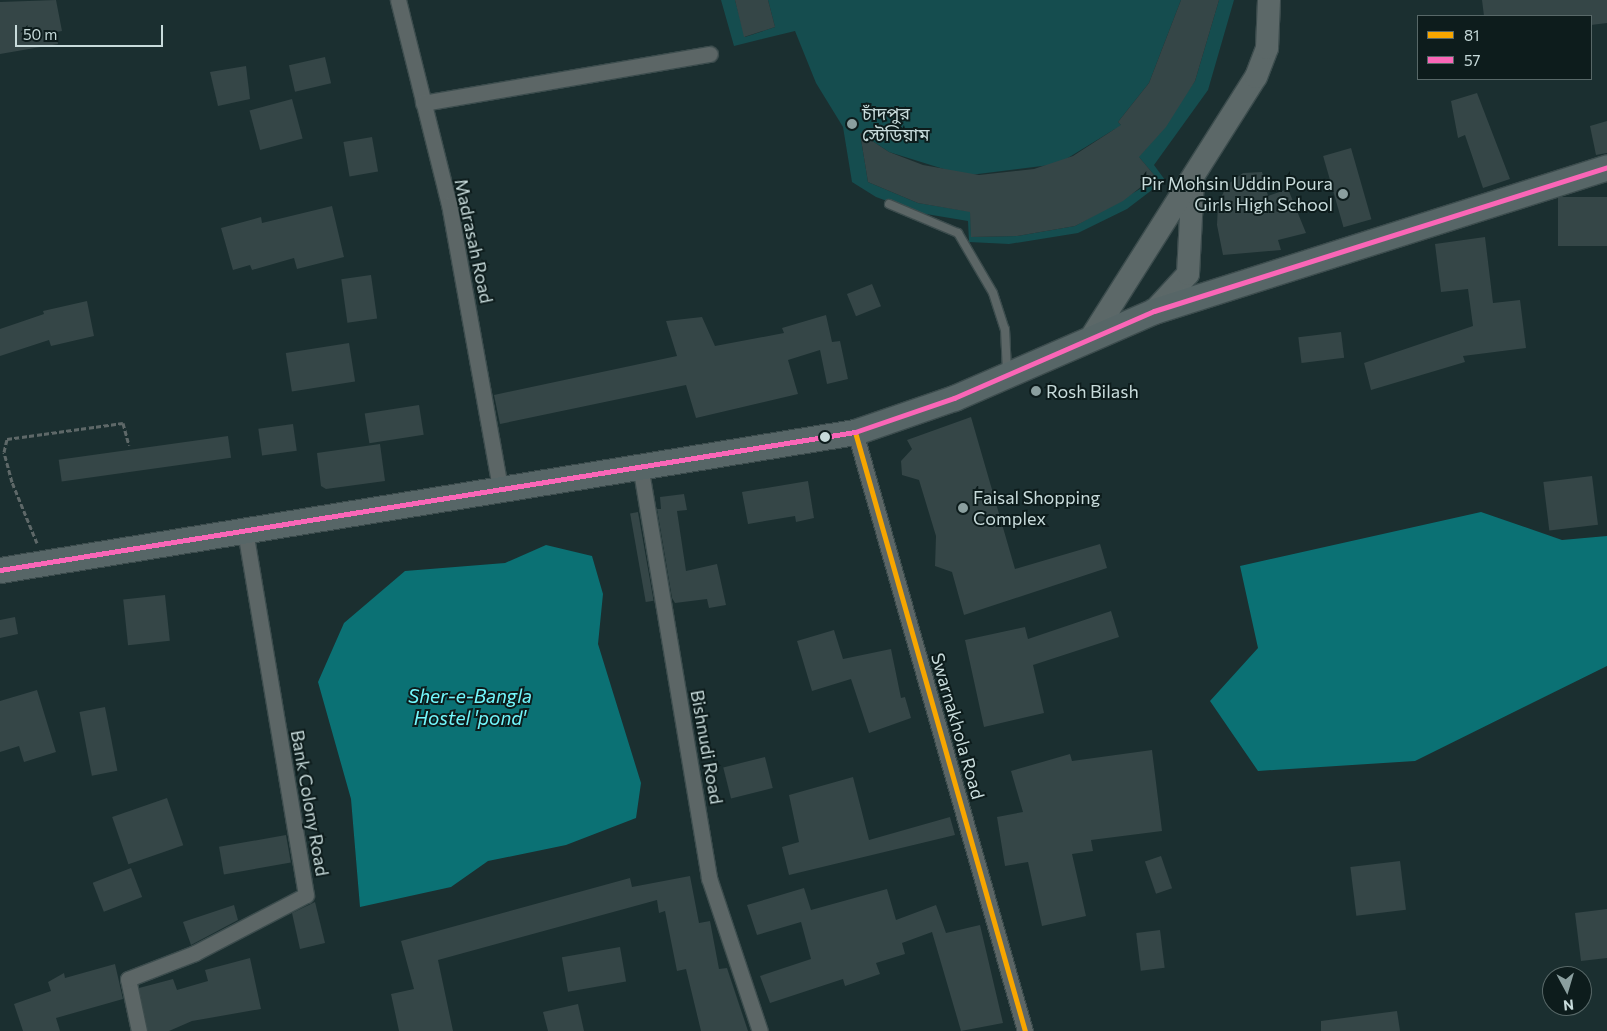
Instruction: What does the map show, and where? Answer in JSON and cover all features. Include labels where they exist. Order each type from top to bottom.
[{"type":"main road","points":[[0,570],[44,560],[501,492],[640,464],[855,432],[1008,376],[1092,336],[1154,311],[1607,167]]},
{"type":"street","name":"Madrasah Road","points":[[398,0],[449,204],[501,492]]},
{"type":"street","points":[[1092,336],[1256,77],[1267,48],[1269,0]]},
{"type":"street","points":[[423,103],[710,54]]},
{"type":"street","points":[[1154,311],[1188,274],[1193,179]]},
{"type":"street","name":"Swarnakhola Road","points":[[855,432],[1025,1031]]},
{"type":"street","name":"Bishnudi Road","points":[[640,464],[709,878],[760,1031]]},
{"type":"street","name":"Bank Colony Road","points":[[139,1031],[128,979],[195,953],[306,895],[245,530]]},
{"type":"lane","points":[[889,204],[958,233],[993,293],[1005,329],[1008,376]]},
{"type":"path","points":[[44,560],[12,482],[4,452],[8,440],[123,423],[129,445]]},
{"type":"shaded area","points":[[721,0],[735,0],[745,37],[775,27],[768,0],[1181,0],[1149,83],[1118,122],[1145,150],[1195,81],[1219,0],[1234,0],[1208,90],[1154,165],[1165,180],[1127,209],[1078,233],[1009,244],[969,242],[968,221],[920,213],[876,197],[852,182],[843,127],[816,83],[795,31],[734,46]],"holes":[[[1115,129],[1155,176],[1140,189],[1075,226],[1017,236],[971,237],[970,175],[1058,164]],[[860,133],[889,152],[950,171],[967,211],[918,203],[868,182]]]},
{"type":"water","points":[[1481,512],[1562,540],[1607,536],[1607,666],[1415,761],[1258,771],[1210,701],[1258,648],[1240,566]]},
{"type":"water","name":"Sher-e-Bangla Hostel 'pond'","points":[[546,545],[592,556],[603,594],[598,644],[641,783],[636,818],[566,845],[488,861],[451,887],[360,907],[351,799],[318,682],[344,623],[405,571],[505,563]]},
{"type":"building","points":[[56,0],[62,31],[56,32],[58,44],[0,54],[0,2]]},
{"type":"building","points":[[735,0],[768,0],[775,27],[744,37]]},
{"type":"building","points":[[1181,0],[1219,0],[1195,81],[1166,127],[1139,157],[1155,176],[1123,201],[1075,226],[1017,236],[971,237],[970,212],[918,203],[868,182],[860,133],[889,152],[923,165],[979,175],[1034,169],[1073,156],[1121,125],[1118,122],[1149,83]]},
{"type":"building","points":[[1482,0],[1607,0],[1607,23],[1592,25],[1592,15],[1484,15]]},
{"type":"building","points":[[325,57],[331,83],[295,92],[289,65]]},
{"type":"building","points":[[246,66],[250,99],[218,106],[210,72]]},
{"type":"building","points":[[1477,93],[1510,179],[1483,188],[1465,135],[1458,138],[1451,101]]},
{"type":"building","points":[[292,99],[303,139],[260,150],[249,110]]},
{"type":"building","points":[[1607,121],[1607,153],[1596,155],[1590,126]]},
{"type":"building","points":[[372,137],[378,171],[350,177],[343,142]]},
{"type":"building","points":[[1351,148],[1371,219],[1344,227],[1323,156]]},
{"type":"building","points":[[1262,172],[1268,196],[1288,189],[1306,233],[1278,240],[1281,250],[1223,255],[1217,225],[1218,204],[1227,185],[1243,173]]},
{"type":"building","points":[[1558,197],[1607,197],[1607,246],[1558,246]]},
{"type":"building","points":[[332,206],[344,257],[297,269],[294,258],[252,270],[250,265],[233,270],[221,228],[261,217],[262,223]]},
{"type":"building","points":[[1485,237],[1493,303],[1520,300],[1526,348],[1463,356],[1465,362],[1371,390],[1364,363],[1473,326],[1468,289],[1441,292],[1435,244]]},
{"type":"building","points":[[371,275],[377,319],[347,323],[341,279]]},
{"type":"building","points":[[872,284],[881,306],[856,316],[847,294]]},
{"type":"building","points":[[87,301],[94,336],[51,346],[49,340],[0,356],[0,329],[44,314],[43,311]]},
{"type":"building","points":[[826,315],[832,342],[840,341],[848,379],[827,384],[820,350],[788,360],[798,394],[696,418],[686,385],[500,424],[494,395],[677,356],[666,321],[702,317],[715,346],[784,333],[782,328]]},
{"type":"building","points":[[1341,332],[1344,358],[1301,363],[1298,337]]},
{"type":"building","points":[[349,343],[355,382],[292,392],[286,353]]},
{"type":"building","points":[[419,405],[424,435],[369,443],[365,414]]},
{"type":"building","name":"Faisal Shopping Complex","points":[[971,417],[1015,569],[1100,544],[1107,568],[964,615],[952,572],[935,566],[936,536],[919,480],[902,475],[901,461],[912,449],[907,440]]},
{"type":"building","points":[[293,424],[297,451],[262,456],[258,429]]},
{"type":"building","points":[[228,436],[231,458],[62,482],[59,460]]},
{"type":"building","points":[[380,444],[385,481],[326,489],[321,486],[317,453]]},
{"type":"building","points":[[1592,476],[1598,525],[1549,531],[1543,482]]},
{"type":"building","points":[[808,481],[814,518],[796,522],[795,516],[748,524],[742,492]]},
{"type":"building","points":[[684,494],[687,510],[677,511],[686,571],[717,564],[726,605],[709,608],[707,599],[675,603],[672,598],[657,509],[661,509],[660,497]]},
{"type":"building","points":[[638,512],[654,601],[646,602],[630,513]]},
{"type":"building","points":[[165,595],[170,641],[128,645],[123,599]]},
{"type":"building","points":[[1111,611],[1119,637],[1033,665],[1044,713],[984,727],[965,640],[1025,627],[1028,639]]},
{"type":"building","points":[[15,617],[18,634],[0,638],[0,620]]},
{"type":"building","points":[[834,630],[843,659],[891,649],[901,698],[905,697],[911,718],[869,733],[851,679],[812,691],[797,641]]},
{"type":"building","points":[[37,690],[56,752],[24,762],[19,746],[0,752],[0,701]]},
{"type":"building","points":[[105,707],[117,771],[92,776],[79,712]]},
{"type":"building","points":[[1152,750],[1162,831],[1091,840],[1093,851],[1072,854],[1086,916],[1042,926],[1028,862],[1005,866],[997,817],[1023,812],[1011,771],[1070,754],[1072,761]]},
{"type":"building","points":[[765,757],[773,788],[731,798],[723,767]]},
{"type":"building","points":[[853,777],[869,840],[950,817],[955,835],[789,875],[782,847],[799,842],[789,795]]},
{"type":"building","points":[[167,798],[183,845],[128,864],[112,817]]},
{"type":"building","points":[[286,835],[291,863],[224,874],[219,847]]},
{"type":"building","points":[[1161,856],[1172,888],[1156,894],[1145,862]]},
{"type":"building","points":[[1400,861],[1406,910],[1356,916],[1350,867]]},
{"type":"building","points":[[131,868],[142,897],[104,912],[93,883]]},
{"type":"building","points":[[690,876],[699,923],[710,921],[719,969],[727,968],[748,1031],[701,1031],[686,969],[677,971],[665,911],[659,913],[657,900],[438,960],[453,1031],[399,1031],[391,994],[414,989],[401,941],[630,878],[632,887]]},
{"type":"building","points":[[804,888],[811,910],[887,889],[896,920],[936,905],[946,933],[980,925],[1003,1023],[961,1031],[932,932],[902,943],[905,954],[876,963],[880,974],[845,986],[843,979],[770,1003],[760,976],[811,959],[801,922],[757,935],[747,905]]},
{"type":"building","points":[[315,902],[325,943],[300,949],[292,913]]},
{"type":"building","points":[[234,905],[238,920],[191,945],[183,922]]},
{"type":"building","points":[[1607,909],[1607,958],[1581,961],[1575,913]]},
{"type":"building","points":[[1160,930],[1165,968],[1141,971],[1136,933]]},
{"type":"building","points":[[620,947],[626,981],[568,992],[562,957]]},
{"type":"building","points":[[250,958],[261,1009],[192,1021],[169,1031],[148,1031],[139,988],[173,979],[177,990],[208,981],[205,970]]},
{"type":"building","points":[[115,964],[123,999],[56,1018],[60,1031],[23,1031],[14,1004],[51,991],[48,982],[64,973],[65,978]]},
{"type":"building","points":[[578,1004],[584,1031],[548,1031],[543,1012]]},
{"type":"building","points":[[1397,1011],[1400,1031],[1321,1031],[1321,1021]]},
{"type":"transit line","name":"57","points":[[0,570],[855,432],[954,398],[1154,311],[1607,167]]},
{"type":"transit line","name":"81","points":[[855,432],[1025,1031]]},
{"type":"place","name":"চাঁদপুর স্টেডিয়াম","points":[[852,124]]},
{"type":"place","name":"Pir Mohsin Uddin Poura Girls High School","points":[[1343,194]]},
{"type":"place","name":"Rosh Bilash","points":[[1036,391]]},
{"type":"place","name":"Faisal Shopping Complex","points":[[963,508]]}]
